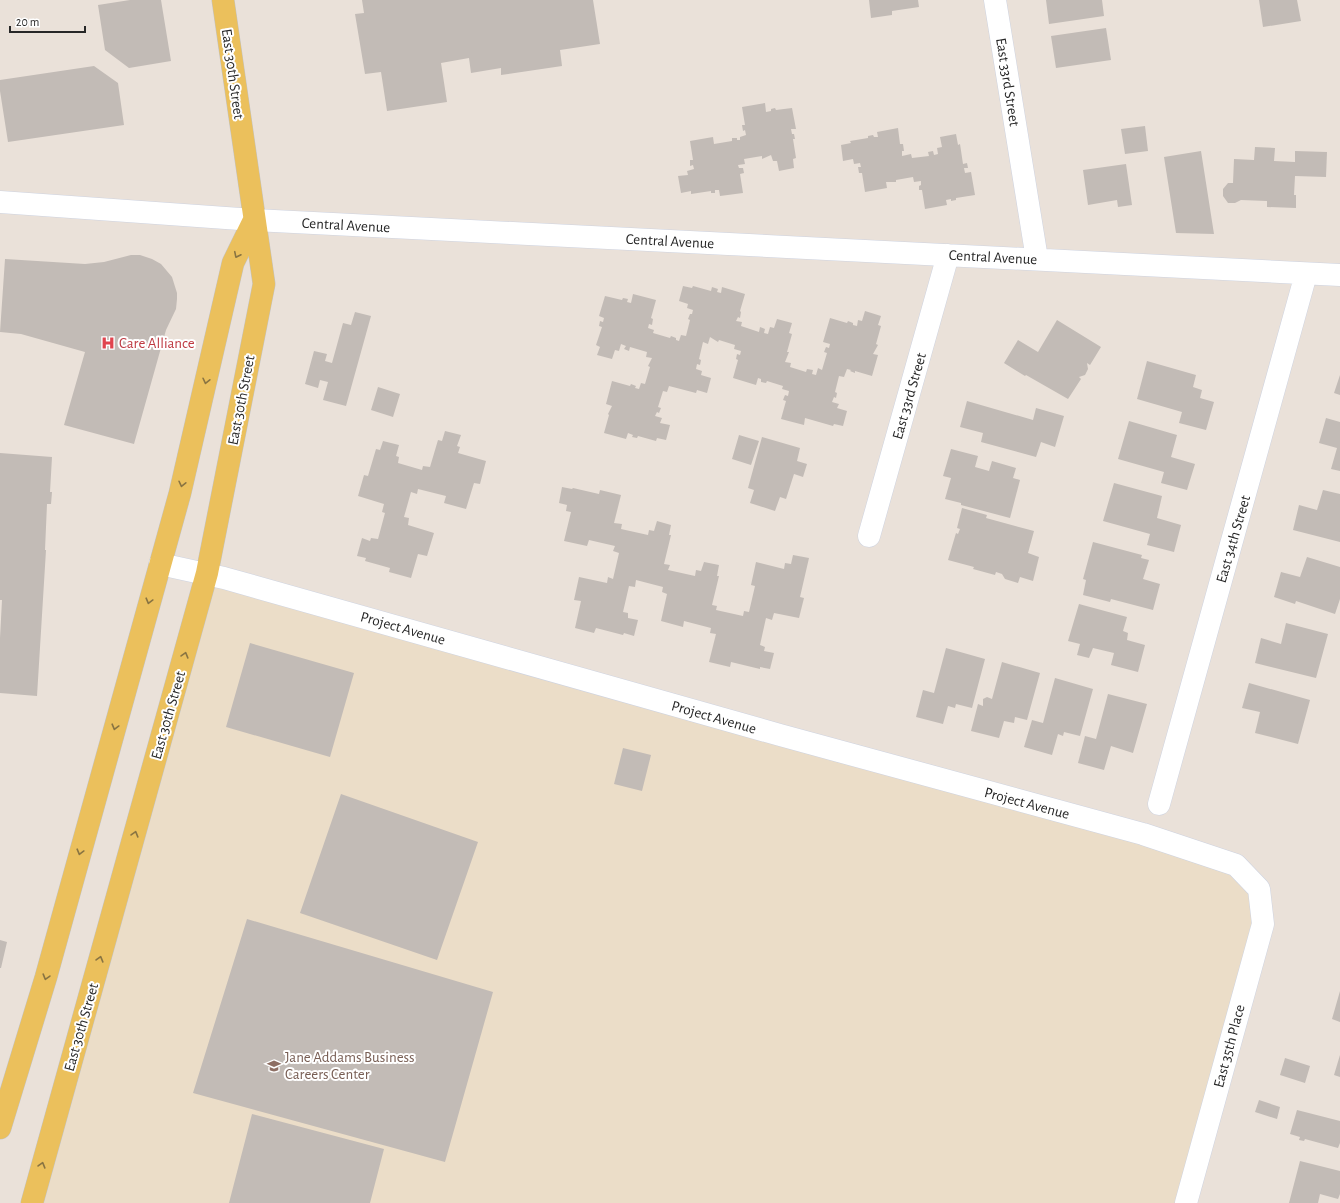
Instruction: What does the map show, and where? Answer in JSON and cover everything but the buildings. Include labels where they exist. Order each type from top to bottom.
[{"type":"main road","name":"East 30th Street","points":[[32,1203],[207,573],[264,284],[223,0]]},
{"type":"main road","points":[[0,1128],[46,977],[180,493],[233,263],[254,220]]},
{"type":"street","name":"East 33rd Street","points":[[995,0],[1037,259]]},
{"type":"street","name":"Central Avenue","points":[[0,202],[254,220],[1340,275]]},
{"type":"street","name":"East 33rd Street","points":[[869,536],[948,255]]},
{"type":"street","name":"East 34th Street","points":[[1159,804],[1306,274]]},
{"type":"street","name":"Project Avenue","points":[[160,564],[207,573],[780,735],[1143,834],[1236,865],[1260,889]]},
{"type":"street","name":"East 35th Place","points":[[1186,1203],[1263,924],[1260,889]]},
{"type":"shaded area","points":[[207,573],[1236,865],[1259,889],[1191,1203],[32,1203]]},
{"type":"place","name":"Care Alliance","points":[[108,343]]},
{"type":"place","name":"Jane Addams Business Careers Center","points":[[274,1066]]}]
